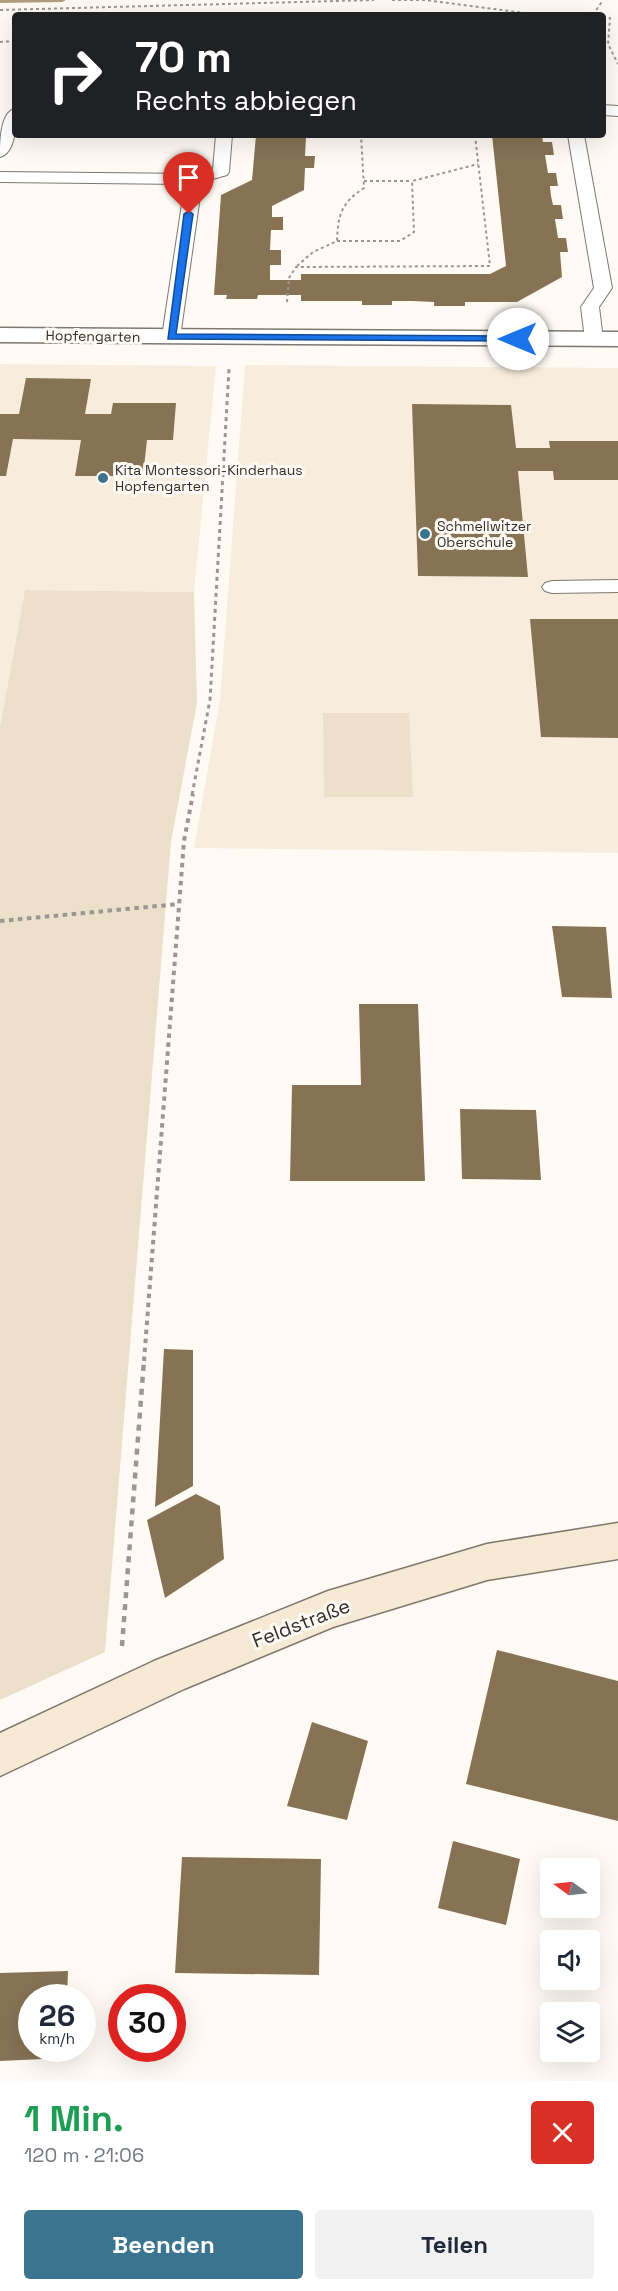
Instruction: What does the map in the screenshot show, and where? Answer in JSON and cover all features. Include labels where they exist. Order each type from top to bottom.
[{"type":"street","name":"Hopfengarten","points":[[0,335],[618,339]]},
{"type":"street","name":"Feldstraße","points":[[0,1755],[169,1676],[328,1610],[487,1562],[618,1540]]},
{"type":"lane","points":[[0,152],[10,114]]},
{"type":"lane","points":[[0,177],[194,179],[221,172],[224,138]]},
{"type":"lane","points":[[577,138],[603,288],[590,307],[594,339]]},
{"type":"lane","points":[[171,337],[194,179]]},
{"type":"lane","points":[[552,587],[618,586]]},
{"type":"path","points":[[0,10],[374,0]]},
{"type":"path","points":[[392,0],[425,0],[517,12]]},
{"type":"path","points":[[606,17],[610,18],[609,44],[618,64]]},
{"type":"path","points":[[337,241],[339,208],[344,201],[364,188],[361,138]]},
{"type":"path","points":[[296,267],[490,266],[475,138]]},
{"type":"path","points":[[363,181],[412,181],[478,164]]},
{"type":"path","points":[[286,312],[289,279],[296,267],[313,252],[337,241],[400,241],[414,232],[412,181]]},
{"type":"path","points":[[117,1701],[184,841],[210,700],[230,360]]},
{"type":"path","points":[[0,921],[179,904]]},
{"type":"shaded area","name":"Kita Montessori-Kinderhaus Hopfengarten","points":[[0,364],[216,366],[194,592],[25,590],[0,727]]},
{"type":"shaded area","name":"Schmellwitzer Oberschule","points":[[245,365],[618,368],[618,853],[194,848],[220,699]]},
{"type":"shaded area","points":[[25,590],[194,592],[197,703],[171,842],[105,1652],[0,1700],[0,727]]},
{"type":"shaded area","points":[[323,713],[409,713],[413,797],[324,797]]},
{"type":"building","points":[[256,138],[306,138],[305,156],[315,156],[314,168],[305,168],[304,190],[272,206],[272,217],[283,217],[283,230],[271,230],[270,250],[281,250],[281,265],[270,265],[270,280],[301,280],[301,274],[490,274],[506,266],[492,138],[542,138],[543,142],[552,142],[554,155],[545,155],[548,173],[556,173],[558,186],[550,186],[551,196],[553,205],[561,205],[563,219],[555,219],[558,238],[566,238],[568,252],[560,252],[562,277],[517,302],[465,302],[465,306],[434,306],[434,302],[412,301],[392,301],[392,305],[362,305],[362,301],[301,301],[301,295],[258,295],[257,299],[226,299],[227,295],[214,295],[221,195],[252,180]]},
{"type":"building","points":[[26,378],[91,379],[85,414],[111,414],[113,403],[176,403],[173,440],[147,440],[143,476],[75,476],[81,440],[13,439],[6,476],[0,476],[0,414],[19,414]]},
{"type":"building","points":[[412,404],[511,405],[516,448],[550,448],[549,441],[618,441],[618,480],[554,480],[553,471],[518,471],[528,577],[418,576]]},
{"type":"building","points":[[530,619],[618,619],[618,738],[541,737]]},
{"type":"building","points":[[552,926],[606,927],[612,998],[562,997]]},
{"type":"building","points":[[359,1004],[418,1004],[425,1181],[290,1181],[292,1085],[361,1085]]},
{"type":"building","points":[[460,1109],[536,1110],[541,1180],[462,1179]]},
{"type":"building","points":[[164,1349],[193,1350],[193,1486],[155,1507]]},
{"type":"building","points":[[196,1494],[220,1506],[224,1559],[165,1598],[147,1520]]},
{"type":"building","points":[[497,1650],[618,1681],[618,1821],[466,1784]]},
{"type":"building","points":[[312,1722],[368,1741],[347,1820],[287,1806]]},
{"type":"building","points":[[453,1841],[520,1859],[506,1925],[438,1908]]},
{"type":"building","points":[[182,1857],[321,1859],[319,1975],[175,1973]]},
{"type":"building","points":[[68,1971],[68,1984],[18,1984],[18,2060],[0,2061],[0,1973]]},
{"type":"waterway","points":[[0,1],[62,0]]},
{"type":"place","name":"Kita Montessori-Kinderhaus Hopfengarten","points":[[103,478]]},
{"type":"place","name":"Schmellwitzer Oberschule","points":[[425,534]]},
{"type":"route","points":[[189,214],[171,337],[518,339]]}]
